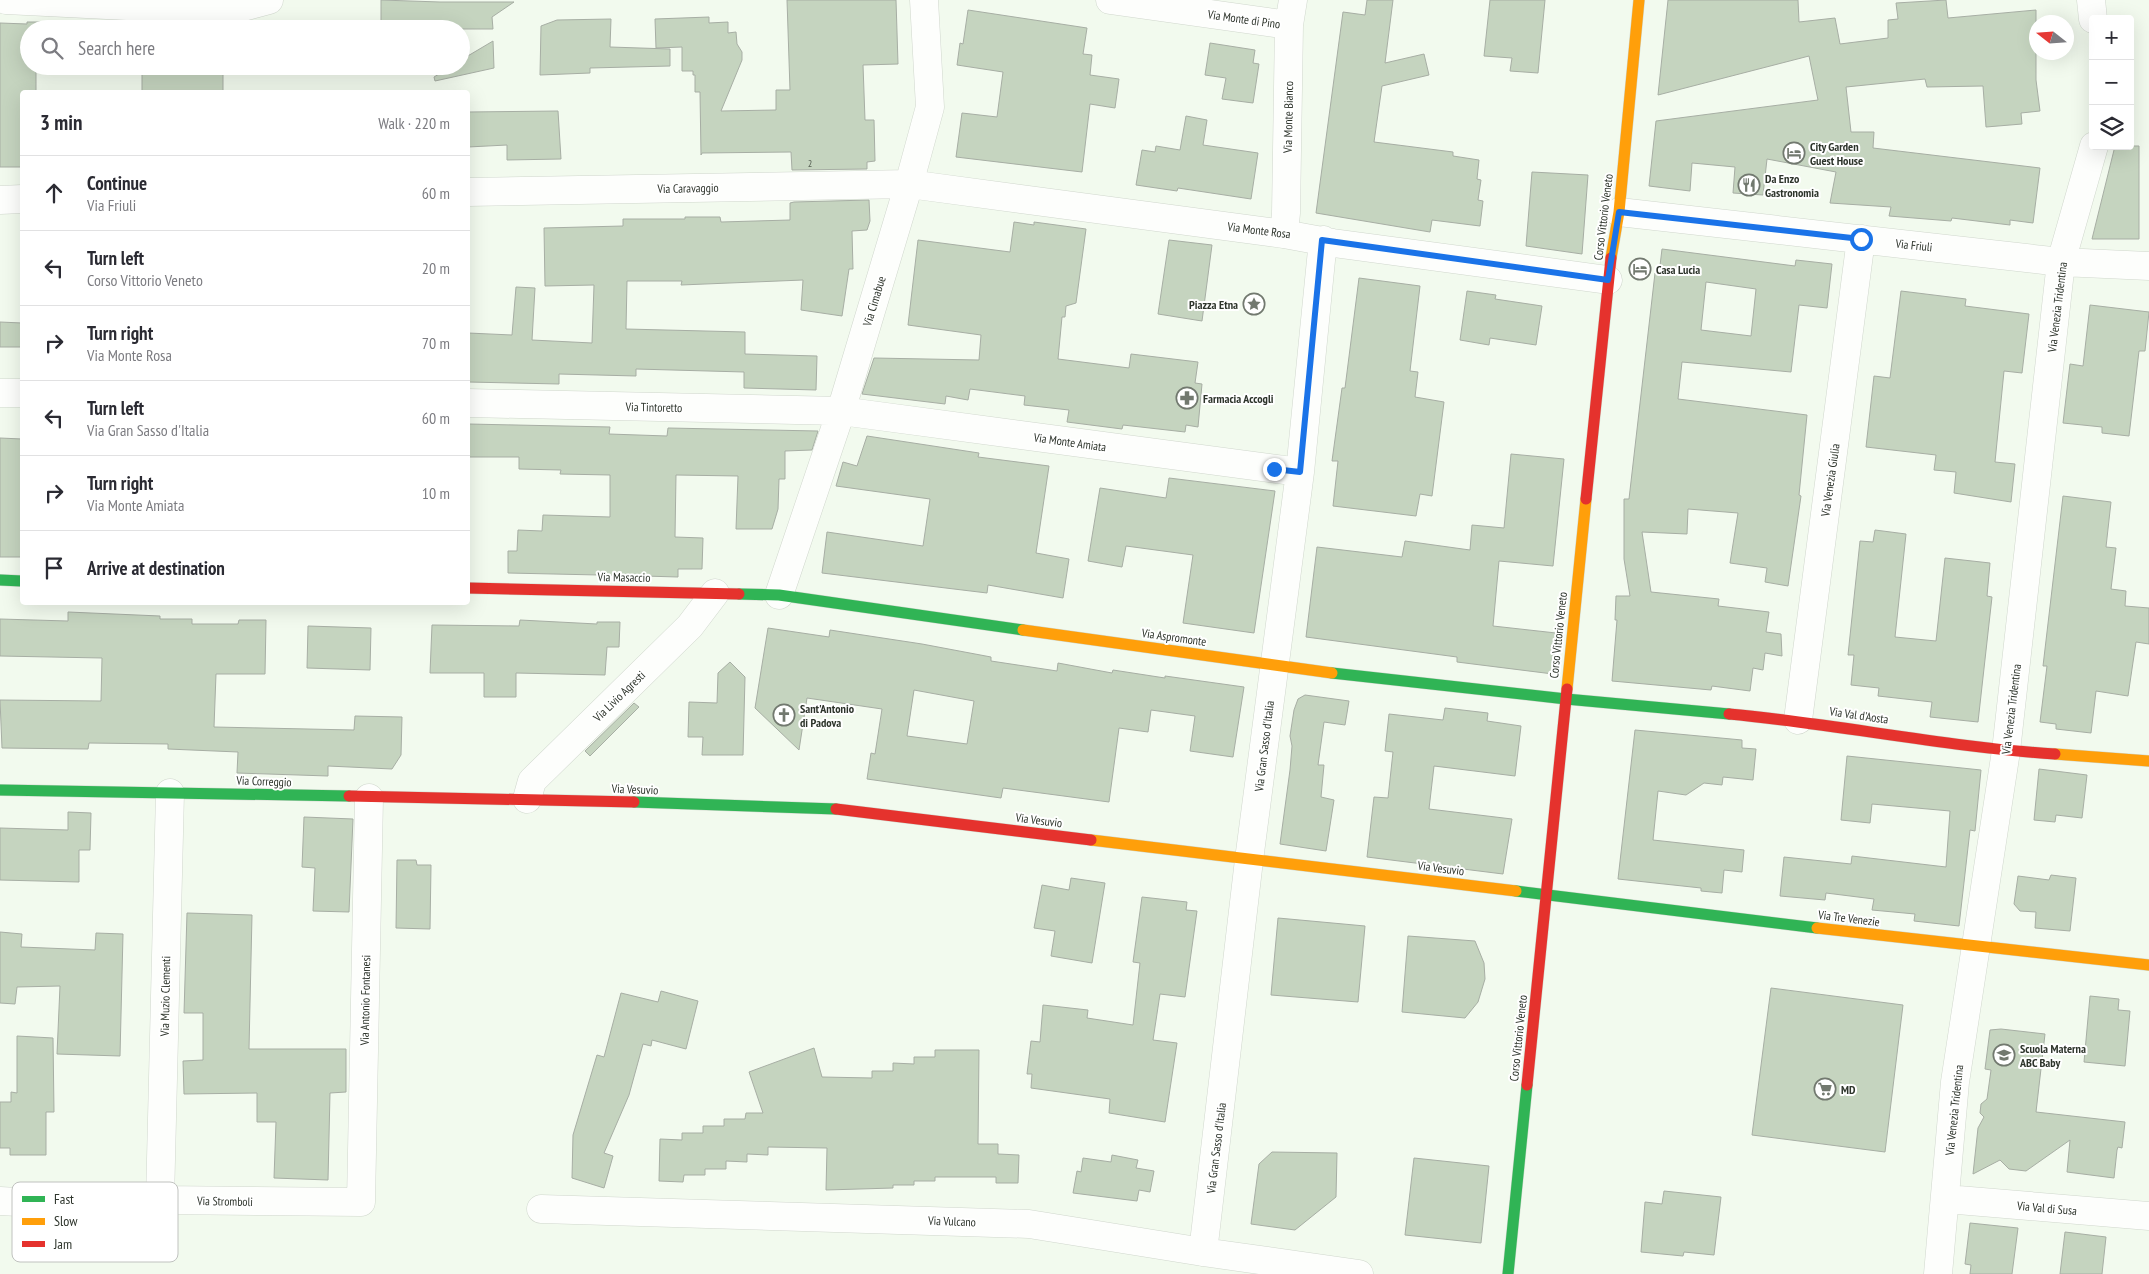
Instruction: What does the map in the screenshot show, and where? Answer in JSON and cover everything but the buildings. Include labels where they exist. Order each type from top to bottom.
[{"type":"street","points":[[6,0],[228,11],[269,0]]},
{"type":"street","name":"Via Cimabue","points":[[779,595],[840,411],[909,184],[930,107],[924,0]]},
{"type":"street","name":"Via Monte di Pino","points":[[1110,0],[1291,12]]},
{"type":"street","name":"Corso Vittorio Veneto","points":[[1508,1274],[1608,280],[1619,212],[1639,0]]},
{"type":"street","points":[[2091,0],[2093,15]]},
{"type":"street","name":"Via Monte Bianco","points":[[1284,234],[1291,12]]},
{"type":"street","name":"Via Venezia Tridentina","points":[[1938,1274],[1956,1082],[2006,751],[2061,262],[2093,150]]},
{"type":"street","name":"Via Caravaggio","points":[[470,192],[909,184]]},
{"type":"street","name":"Via Monte Rosa","points":[[909,184],[1608,280]]},
{"type":"street","points":[[0,200],[20,200]]},
{"type":"street","name":"Via Friuli","points":[[1619,212],[2061,262],[2149,266]]},
{"type":"street","name":"Via Venezia Giulia","points":[[1798,720],[1861,239]]},
{"type":"street","name":"Via Gran Sasso d'Italia","points":[[1203,1252],[1249,860],[1300,472],[1322,240]]},
{"type":"street","points":[[0,393],[20,393]]},
{"type":"street","name":"Via Tintoretto","points":[[470,403],[840,411]]},
{"type":"street","name":"Via Monte Amiata","points":[[840,411],[1300,472]]},
{"type":"street","points":[[0,580],[20,581]]},
{"type":"street","name":"Via Masaccio","points":[[470,588],[779,595]]},
{"type":"street","name":"Via Livio Agresti","points":[[527,799],[532,781],[690,626],[715,593]]},
{"type":"street","name":"Via Aspromonte","points":[[779,595],[1274,666],[1566,699]]},
{"type":"street","name":"Via Val d'Aosta","points":[[1566,699],[1798,720],[2006,751],[2149,761]]},
{"type":"street","name":"Via Correggio","points":[[0,790],[170,792],[370,798],[527,799]]},
{"type":"street","name":"Via Muzio Clementi","points":[[160,1182],[170,792]]},
{"type":"street","name":"Via Antonio Fontanesi","points":[[361,1202],[370,798]]},
{"type":"street","name":"Via Vesuvio","points":[[527,799],[830,808],[1249,860],[1546,894]]},
{"type":"street","name":"Via Tre Venezie","points":[[1546,894],[1976,947],[2149,965]]},
{"type":"street","name":"Via Val di Susa","points":[[1946,1199],[2149,1216]]},
{"type":"street","name":"Via Stromboli","points":[[178,1200],[361,1202]]},
{"type":"street","name":"Via Vulcano","points":[[541,1209],[1029,1224],[1203,1252],[1359,1274]]},
{"type":"traffic: fast","points":[[0,580],[20,581]]},
{"type":"traffic: fast","points":[[739,594],[779,595],[1023,630]]},
{"type":"traffic: fast","points":[[1332,673],[1566,699],[1729,714]]},
{"type":"traffic: fast","points":[[0,790],[349,796]]},
{"type":"traffic: fast","points":[[634,802],[836,809]]},
{"type":"traffic: fast","points":[[1516,891],[1817,928]]},
{"type":"traffic: fast","points":[[1508,1274],[1527,1085]]},
{"type":"traffic: slow","points":[[1611,258],[1619,212],[1639,0]]},
{"type":"traffic: slow","points":[[1567,689],[1586,499]]},
{"type":"traffic: slow","points":[[1023,630],[1332,673]]},
{"type":"traffic: slow","points":[[2055,754],[2149,761]]},
{"type":"traffic: slow","points":[[1091,840],[1516,891]]},
{"type":"traffic: slow","points":[[1817,928],[2149,965]]},
{"type":"traffic: jam","points":[[1586,499],[1611,258]]},
{"type":"traffic: jam","points":[[470,588],[739,594]]},
{"type":"traffic: jam","points":[[1527,1085],[1567,689]]},
{"type":"traffic: jam","points":[[1729,714],[1810,723],[1932,741],[2055,754]]},
{"type":"traffic: jam","points":[[349,796],[634,802]]},
{"type":"traffic: jam","points":[[836,809],[1091,840]]},
{"type":"place","name":"City Garden Guest House","points":[[1794,153]]},
{"type":"place","name":"Da Enzo Gastronomia","points":[[1749,185]]},
{"type":"place","name":"Casa Lucia","points":[[1640,269]]},
{"type":"place","name":"Piazza Etna","points":[[1254,304]]},
{"type":"place","name":"Farmacia Accogli","points":[[1187,398]]},
{"type":"place","name":"Sant'Antonio di Padova","points":[[784,715]]},
{"type":"place","name":"Scuola Materna ABC Baby","points":[[2004,1055]]},
{"type":"place","name":"MD","points":[[1825,1089]]},
{"type":"route","points":[[1274,469],[1300,472],[1322,240],[1608,280],[1619,212],[1861,239]]}]
